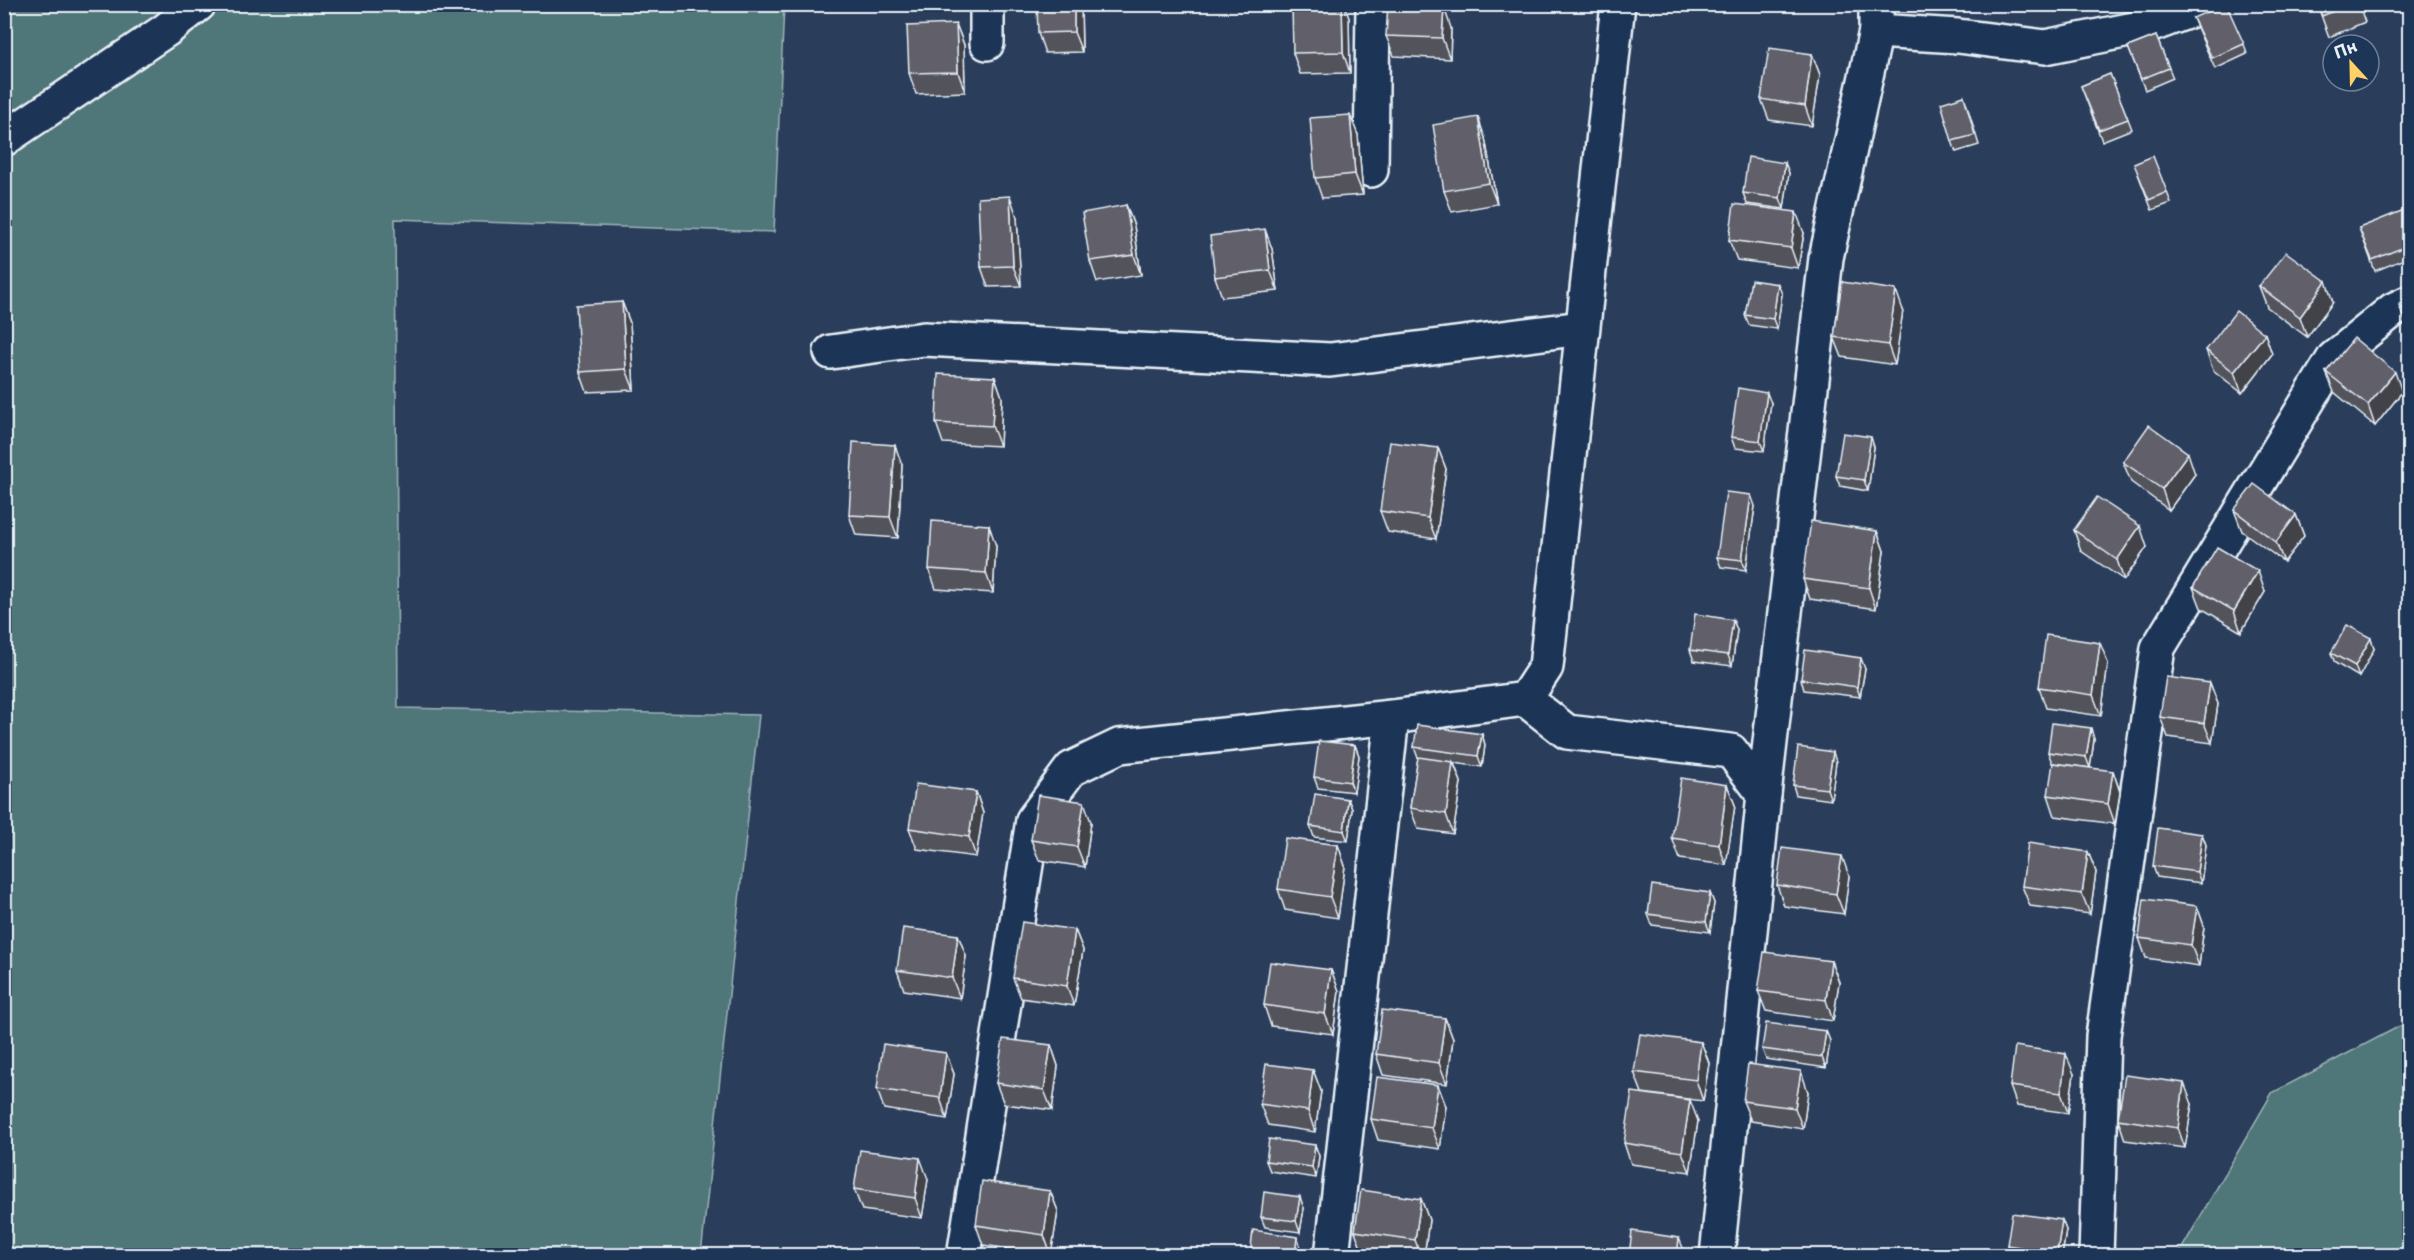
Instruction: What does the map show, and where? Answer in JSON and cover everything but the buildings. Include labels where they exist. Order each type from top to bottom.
[{"type":"street","points":[[4,139],[166,30],[199,4]]},
{"type":"street","points":[[987,4],[987,43]]},
{"type":"street","points":[[1371,170],[1373,4]]},
{"type":"street","points":[[1525,699],[1546,667],[1618,4]]},
{"type":"street","points":[[1717,1256],[1764,794],[1826,258],[1876,18],[1958,36],[2045,47],[2149,26],[2208,4]]},
{"type":"street","points":[[2096,1256],[2103,1036],[2158,648],[2334,358],[2393,310],[2409,302]]},
{"type":"street","points":[[831,352],[924,339],[1329,360],[1582,328]]},
{"type":"street","points":[[964,1256],[1033,820],[1071,769],[1119,747],[1392,717],[1525,699],[1568,732],[1731,751],[1764,794]]},
{"type":"street","points":[[1332,1256],[1392,717]]},
{"type":"green space","points":[[5,5],[784,5],[774,232],[395,219],[398,708],[759,715],[701,1255],[5,1256]]},
{"type":"green space","points":[[2400,1026],[2410,1035],[2409,1255],[2178,1255],[2272,1093]]}]
